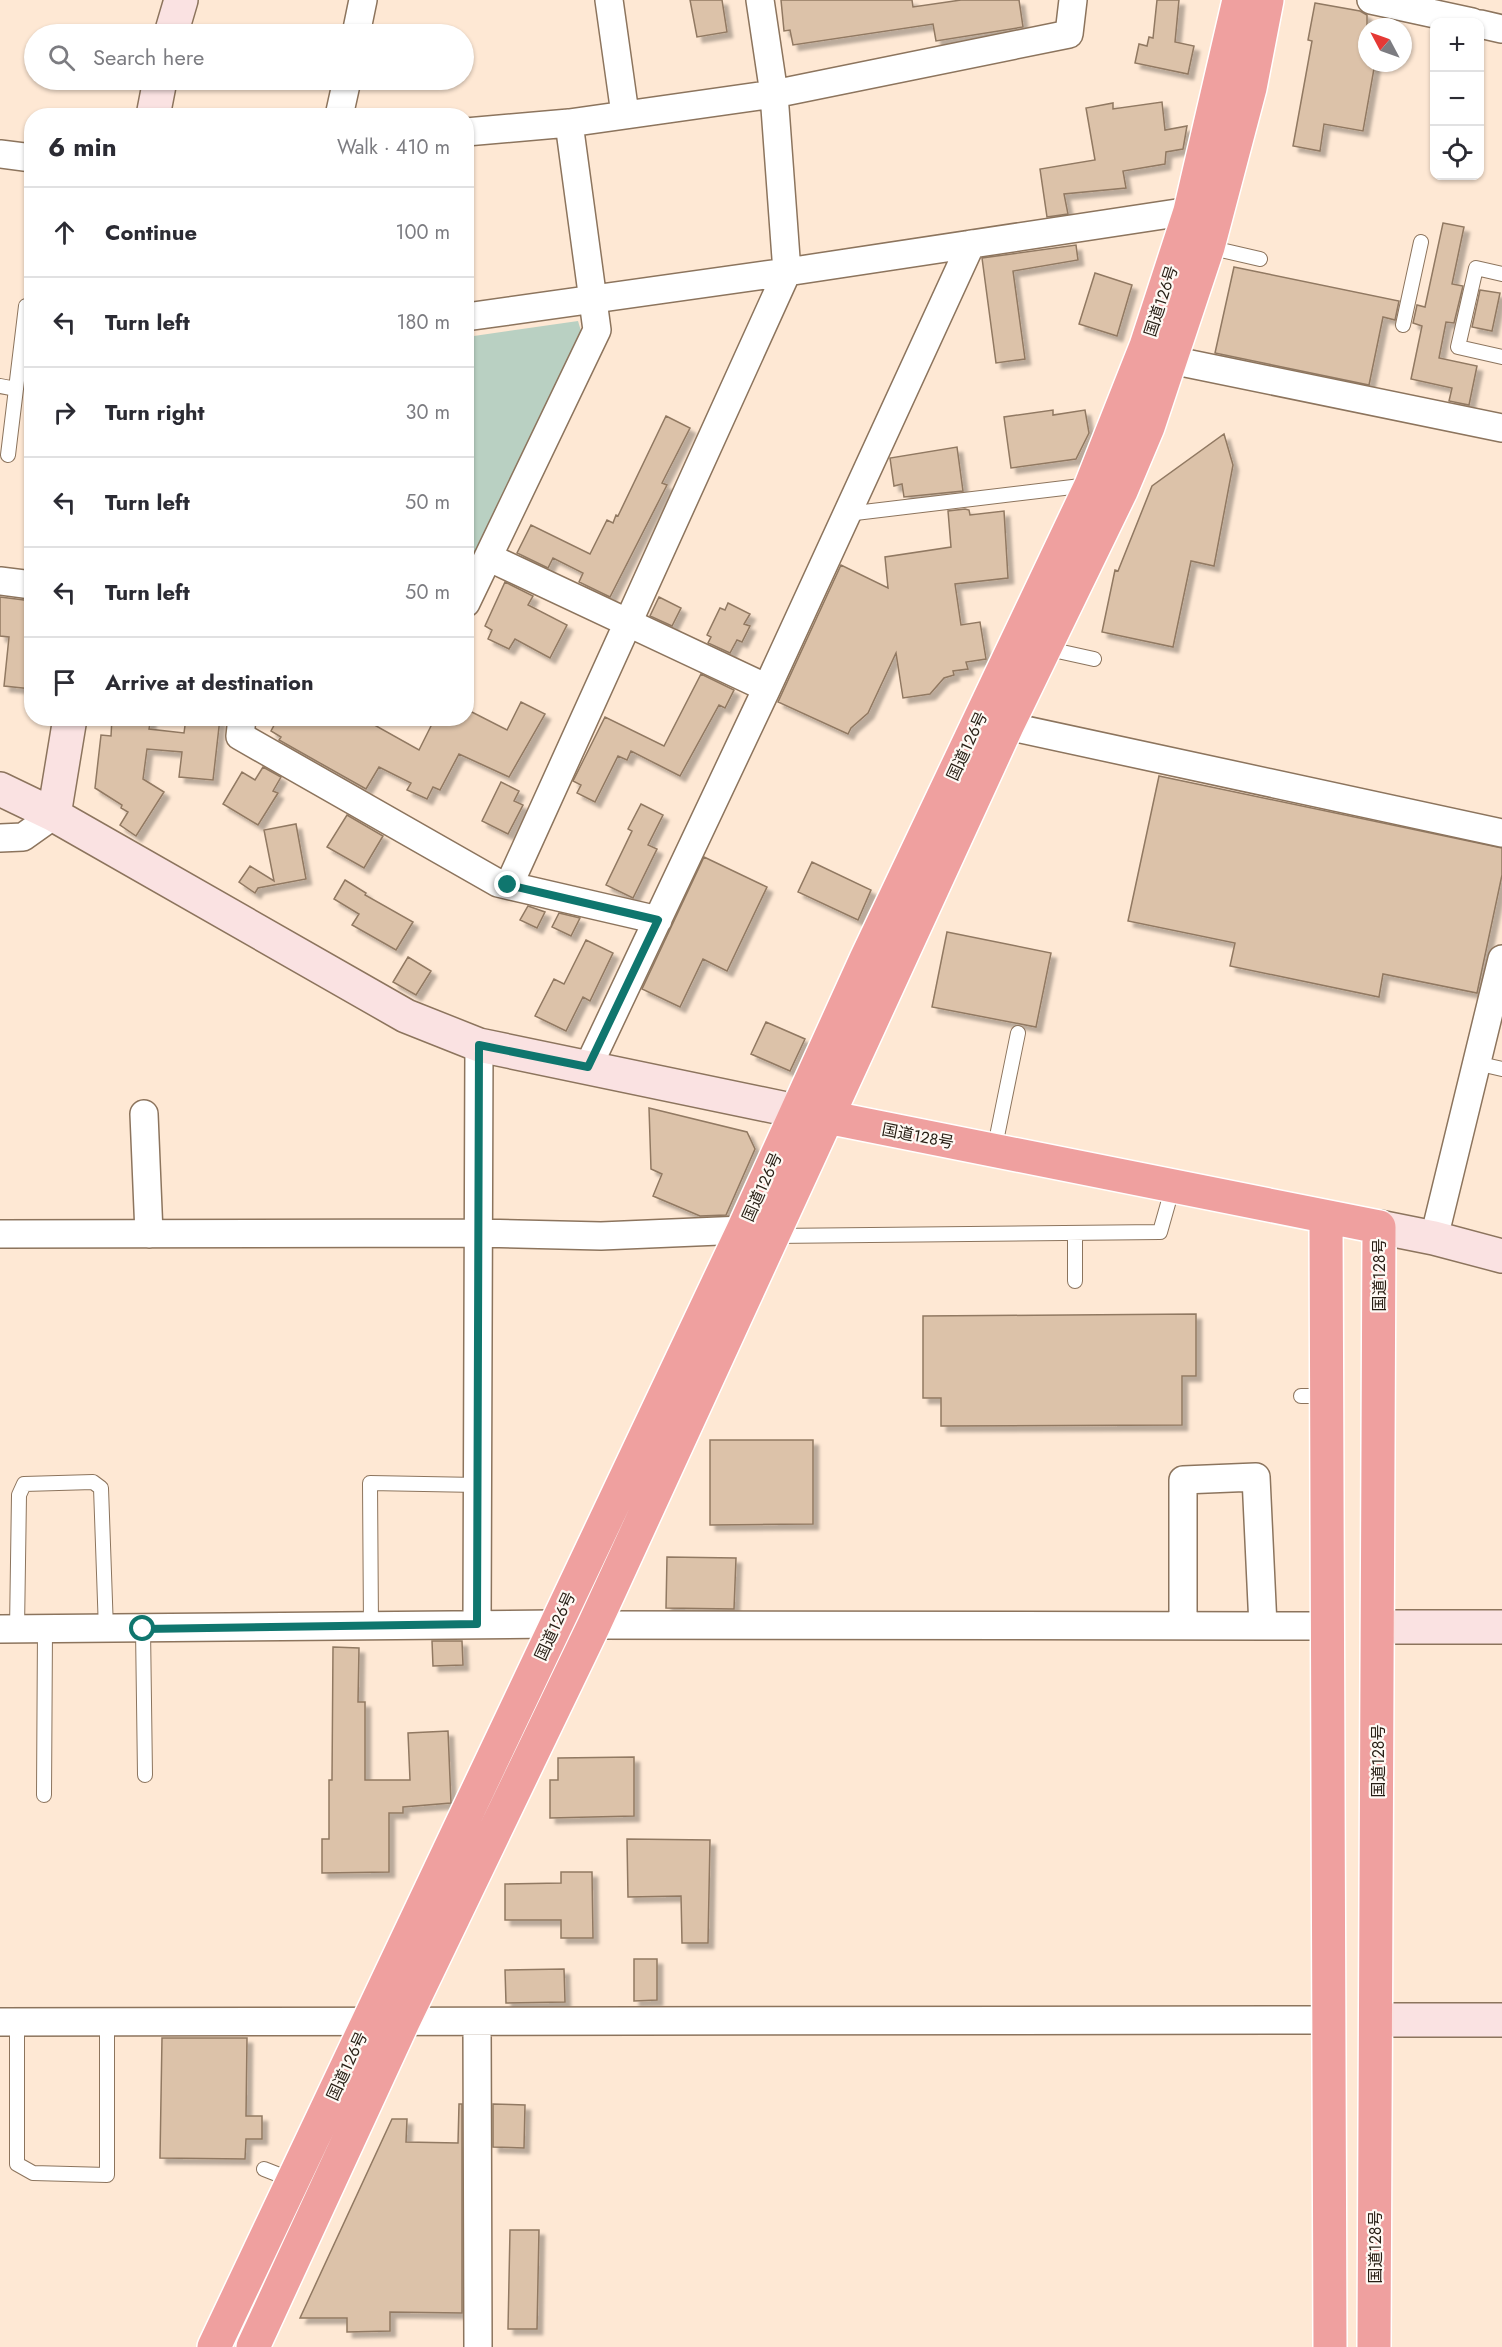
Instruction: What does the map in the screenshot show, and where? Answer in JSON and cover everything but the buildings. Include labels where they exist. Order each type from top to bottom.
[{"type":"highway","name":"国道126号","points":[[253,2347],[404,2022],[594,1625],[758,1233],[796,1111],[1090,485],[1146,346],[1190,211],[1239,0]]},
{"type":"highway","name":"国道126号","points":[[214,2347],[278,2175],[368,2022],[555,1624],[758,1233],[828,1117],[1007,726],[1121,491],[1148,427],[1208,248],[1250,88],[1267,0]]},
{"type":"highway","name":"国道128号","points":[[796,1111],[1378,1227],[1379,1627],[1374,2347]]},
{"type":"highway","points":[[1326,1217],[1315,1396],[1329,1626],[1330,2347]]},
{"type":"highway","points":[[1329,1626],[1379,1627]]},
{"type":"highway","points":[[1331,2020],[1377,2020]]},
{"type":"street","points":[[174,24],[181,0]]},
{"type":"street","points":[[358,24],[363,0]]},
{"type":"street","points":[[609,0],[625,114]]},
{"type":"street","points":[[508,885],[787,272],[774,94],[760,0]]},
{"type":"street","points":[[474,131],[569,123],[774,94],[1069,34],[1073,0]]},
{"type":"street","points":[[1371,0],[1454,18]]},
{"type":"street","points":[[1484,25],[1502,29]]},
{"type":"street","points":[[155,108],[158,90]]},
{"type":"street","points":[[341,108],[345,90]]},
{"type":"street","points":[[474,586],[597,330],[569,123]]},
{"type":"street","points":[[0,154],[24,157]]},
{"type":"street","points":[[474,316],[787,272],[1190,211]]},
{"type":"street","points":[[588,1067],[767,688],[971,244]]},
{"type":"street","points":[[1171,360],[1502,428]]},
{"type":"street","points":[[488,557],[630,621],[767,688]]},
{"type":"street","points":[[0,581],[24,584]]},
{"type":"street","points":[[0,838],[23,837],[54,815],[69,726]]},
{"type":"street","points":[[241,726],[240,735],[498,883],[658,920]]},
{"type":"street","points":[[1007,726],[1502,833]]},
{"type":"street","points":[[0,789],[54,815],[406,1016],[479,1045],[796,1111]]},
{"type":"street","points":[[1434,1238],[1489,1066],[1502,958]]},
{"type":"street","points":[[477,1624],[479,1045]]},
{"type":"street","points":[[144,1114],[149,1234]]},
{"type":"street","points":[[1378,1227],[1434,1238],[1502,1256]]},
{"type":"street","points":[[0,1234],[478,1233],[602,1236],[758,1233]]},
{"type":"street","points":[[1183,1626],[1183,1480],[1256,1478],[1263,1626]]},
{"type":"street","points":[[8,1629],[106,1630],[555,1624]]},
{"type":"street","points":[[594,1625],[1329,1626]]},
{"type":"street","points":[[1379,1627],[1502,1627]]},
{"type":"street","points":[[9,2022],[1331,2020]]},
{"type":"street","points":[[1377,2020],[1502,2020]]},
{"type":"street","points":[[477,2022],[478,2347]]},
{"type":"lane","points":[[1403,325],[1421,242]]},
{"type":"lane","points":[[1208,248],[1260,259]]},
{"type":"lane","points":[[1502,274],[1476,268],[1458,347],[1502,357]]},
{"type":"lane","points":[[8,455],[24,323]]},
{"type":"lane","points":[[0,387],[16,389]]},
{"type":"lane","points":[[847,514],[1090,485]]},
{"type":"lane","points":[[1044,648],[1094,658]]},
{"type":"lane","points":[[994,1151],[1018,1033]]},
{"type":"lane","points":[[758,1233],[1160,1232],[1173,1186]]},
{"type":"lane","points":[[1075,1233],[1075,1281]]},
{"type":"lane","points":[[8,1629],[19,1495],[24,1484],[93,1482],[101,1488],[106,1630]]},
{"type":"lane","points":[[371,1626],[370,1483],[478,1485]]},
{"type":"lane","points":[[44,1796],[45,1629]]},
{"type":"lane","points":[[143,1629],[146,1775]]},
{"type":"lane","points":[[9,2022],[17,2164],[33,2173],[106,2175],[107,2022]]},
{"type":"green space","points":[[578,321],[581,331],[474,558],[474,336]]},
{"type":"route","points":[[143,1629],[477,1624],[479,1045],[588,1067],[658,920],[508,885]]}]
